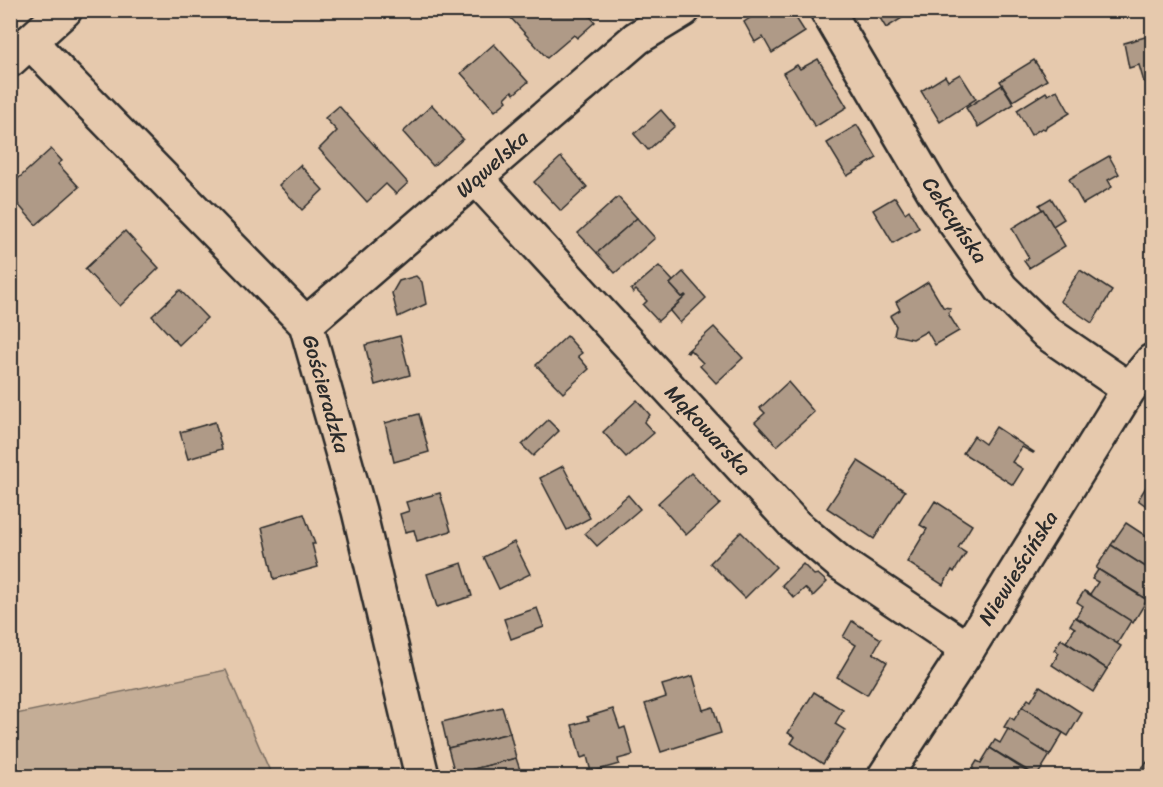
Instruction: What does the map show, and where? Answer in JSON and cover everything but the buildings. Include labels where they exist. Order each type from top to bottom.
[{"type":"street","points":[[20,51],[65,10]]},
{"type":"street","name":"Wąwelska","points":[[306,324],[477,179],[637,38],[683,10]]},
{"type":"street","name":"Cekcyńska","points":[[827,10],[937,197],[1001,288],[1047,333],[1129,389]]},
{"type":"street","name":"Gościeradzka","points":[[20,51],[306,324],[359,511],[422,777]]},
{"type":"street","name":"Mąkowarska","points":[[477,179],[795,525],[840,563],[968,649]]},
{"type":"street","name":"Niewieścińska","points":[[885,777],[968,649],[1129,389],[1152,361]]},
{"type":"shaded area","points":[[226,670],[272,776],[11,776],[11,715]]}]
